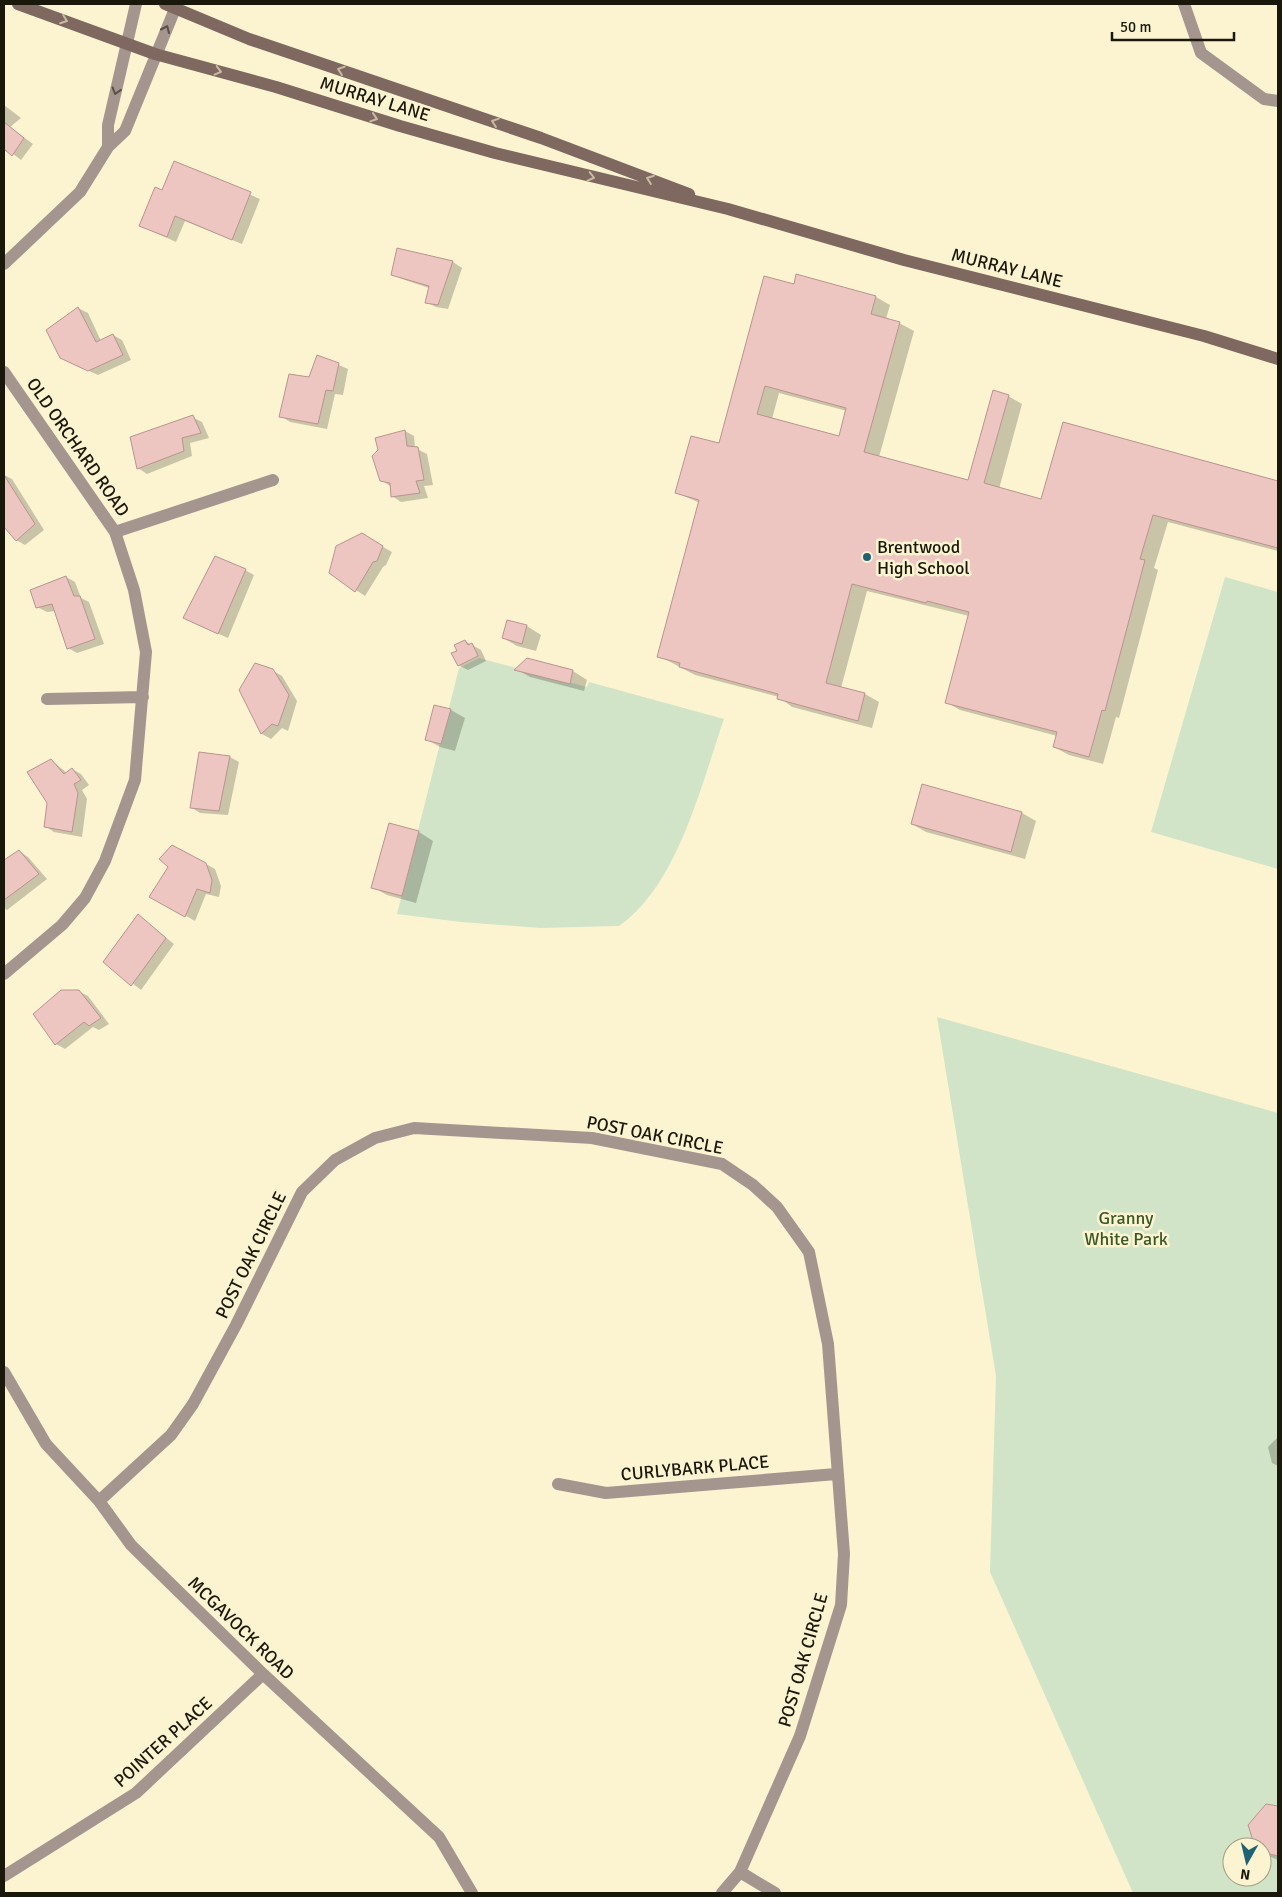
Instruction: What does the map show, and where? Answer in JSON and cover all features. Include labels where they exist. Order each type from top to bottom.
[{"type":"main road","name":"MURRAY LANE","points":[[18,4],[155,54],[276,87],[400,126],[495,153],[728,209],[904,260],[1204,336],[1278,359]]},
{"type":"main road","name":"MURRAY LANE","points":[[173,5],[249,39],[541,138],[728,209]]},
{"type":"street","points":[[108,147],[108,125],[136,4]]},
{"type":"street","points":[[1184,4],[1201,53],[1264,99],[1278,101]]},
{"type":"street","points":[[4,264],[80,192],[108,147],[125,131],[173,5]]},
{"type":"street","name":"OLD ORCHARD ROAD","points":[[4,372],[115,532],[134,590],[146,652],[135,780],[105,861],[85,898],[62,925],[4,974]]},
{"type":"street","points":[[115,532],[273,480]]},
{"type":"street","points":[[47,699],[143,697]]},
{"type":"street","name":"POST OAK CIRCLE","points":[[99,1501],[171,1435],[192,1404],[236,1325],[302,1192],[335,1160],[375,1138],[414,1128],[592,1138],[722,1164],[753,1185],[776,1208],[808,1252],[828,1344],[834,1399],[836,1474],[844,1554],[841,1605],[800,1736],[740,1872],[722,1893]]},
{"type":"street","name":"MCGAVOCK ROAD","points":[[4,1372],[46,1444],[99,1501],[131,1545],[263,1674],[438,1837],[472,1893]]},
{"type":"street","name":"CURLYBARK PLACE","points":[[558,1484],[606,1493],[836,1474]]},
{"type":"street","name":"POINTER PLACE","points":[[4,1876],[136,1793],[263,1674]]},
{"type":"street","points":[[740,1872],[775,1893]]},
{"type":"green space","points":[[1225,577],[1278,592],[1278,869],[1151,832]]},
{"type":"green space","points":[[479,658],[587,687],[589,682],[724,719],[696,803],[672,860],[657,886],[640,908],[619,926],[540,928],[461,922],[397,914],[459,668]]},
{"type":"green space","name":"Granny White Park","points":[[937,1017],[1278,1113],[1278,1893],[1133,1893],[990,1572],[996,1376]]},
{"type":"building","points":[[4,122],[24,138],[12,156],[4,149]]},
{"type":"building","points":[[174,161],[251,192],[232,240],[175,216],[167,237],[139,226],[155,187],[162,190]]},
{"type":"building","points":[[397,248],[453,261],[438,305],[425,303],[429,286],[391,275]]},
{"type":"building","points":[[796,274],[876,296],[871,314],[900,322],[864,452],[968,480],[993,390],[1009,395],[984,483],[1041,499],[1063,422],[1278,481],[1278,548],[1153,515],[1140,559],[1145,560],[1105,711],[1102,710],[1089,757],[1053,747],[1057,732],[945,703],[969,612],[927,601],[926,603],[852,584],[826,683],[865,693],[858,721],[777,699],[778,694],[679,667],[680,663],[657,657],[699,500],[675,493],[691,436],[719,443],[764,276],[794,284]],"holes":[[[765,386],[846,408],[839,436],[757,414]]]},
{"type":"building","points":[[78,307],[96,342],[113,334],[123,355],[88,371],[60,358],[46,330]]},
{"type":"building","points":[[317,355],[339,363],[333,391],[326,390],[318,424],[279,417],[289,374],[309,377]]},
{"type":"building","points":[[193,415],[201,433],[182,438],[184,451],[137,469],[130,437]]},
{"type":"building","points":[[405,430],[407,446],[418,447],[424,480],[416,481],[420,493],[391,497],[390,483],[380,481],[372,456],[378,450],[375,438]]},
{"type":"building","points":[[4,475],[35,524],[16,541],[4,527]]},
{"type":"building","points":[[362,533],[383,546],[377,561],[373,562],[355,592],[329,573],[336,546]]},
{"type":"building","points":[[215,556],[246,569],[218,634],[183,618]]},
{"type":"building","points":[[66,576],[74,596],[80,596],[95,639],[67,649],[52,604],[36,608],[30,590]]},
{"type":"building","points":[[507,620],[527,625],[522,644],[502,638]]},
{"type":"building","points":[[465,640],[468,645],[472,643],[478,656],[458,666],[451,653],[457,651],[454,645]]},
{"type":"building","points":[[527,658],[573,670],[570,684],[514,670]]},
{"type":"building","points":[[255,663],[273,669],[289,695],[278,726],[272,724],[261,734],[239,690]]},
{"type":"building","points":[[434,705],[451,709],[441,744],[425,740]]},
{"type":"building","points":[[199,752],[230,756],[219,811],[190,808]]},
{"type":"building","points":[[51,759],[64,774],[72,768],[81,780],[74,784],[78,793],[72,832],[44,827],[47,803],[27,772]]},
{"type":"building","points":[[922,784],[1022,812],[1011,852],[911,824]]},
{"type":"building","points":[[389,823],[419,831],[402,896],[371,888]]},
{"type":"building","points":[[172,845],[206,863],[212,880],[210,893],[197,889],[185,917],[149,897],[168,867],[159,859]]},
{"type":"building","points":[[19,850],[39,874],[4,900],[4,860]]},
{"type":"building","points":[[138,914],[166,938],[131,986],[103,962]]},
{"type":"building","points":[[61,990],[79,990],[101,1018],[89,1026],[84,1022],[55,1045],[33,1014]]},
{"type":"building","points":[[1266,1804],[1278,1806],[1278,1856],[1272,1854],[1272,1837],[1252,1837],[1248,1825]]},
{"type":"place","name":"Brentwood High School","points":[[867,557]]}]
